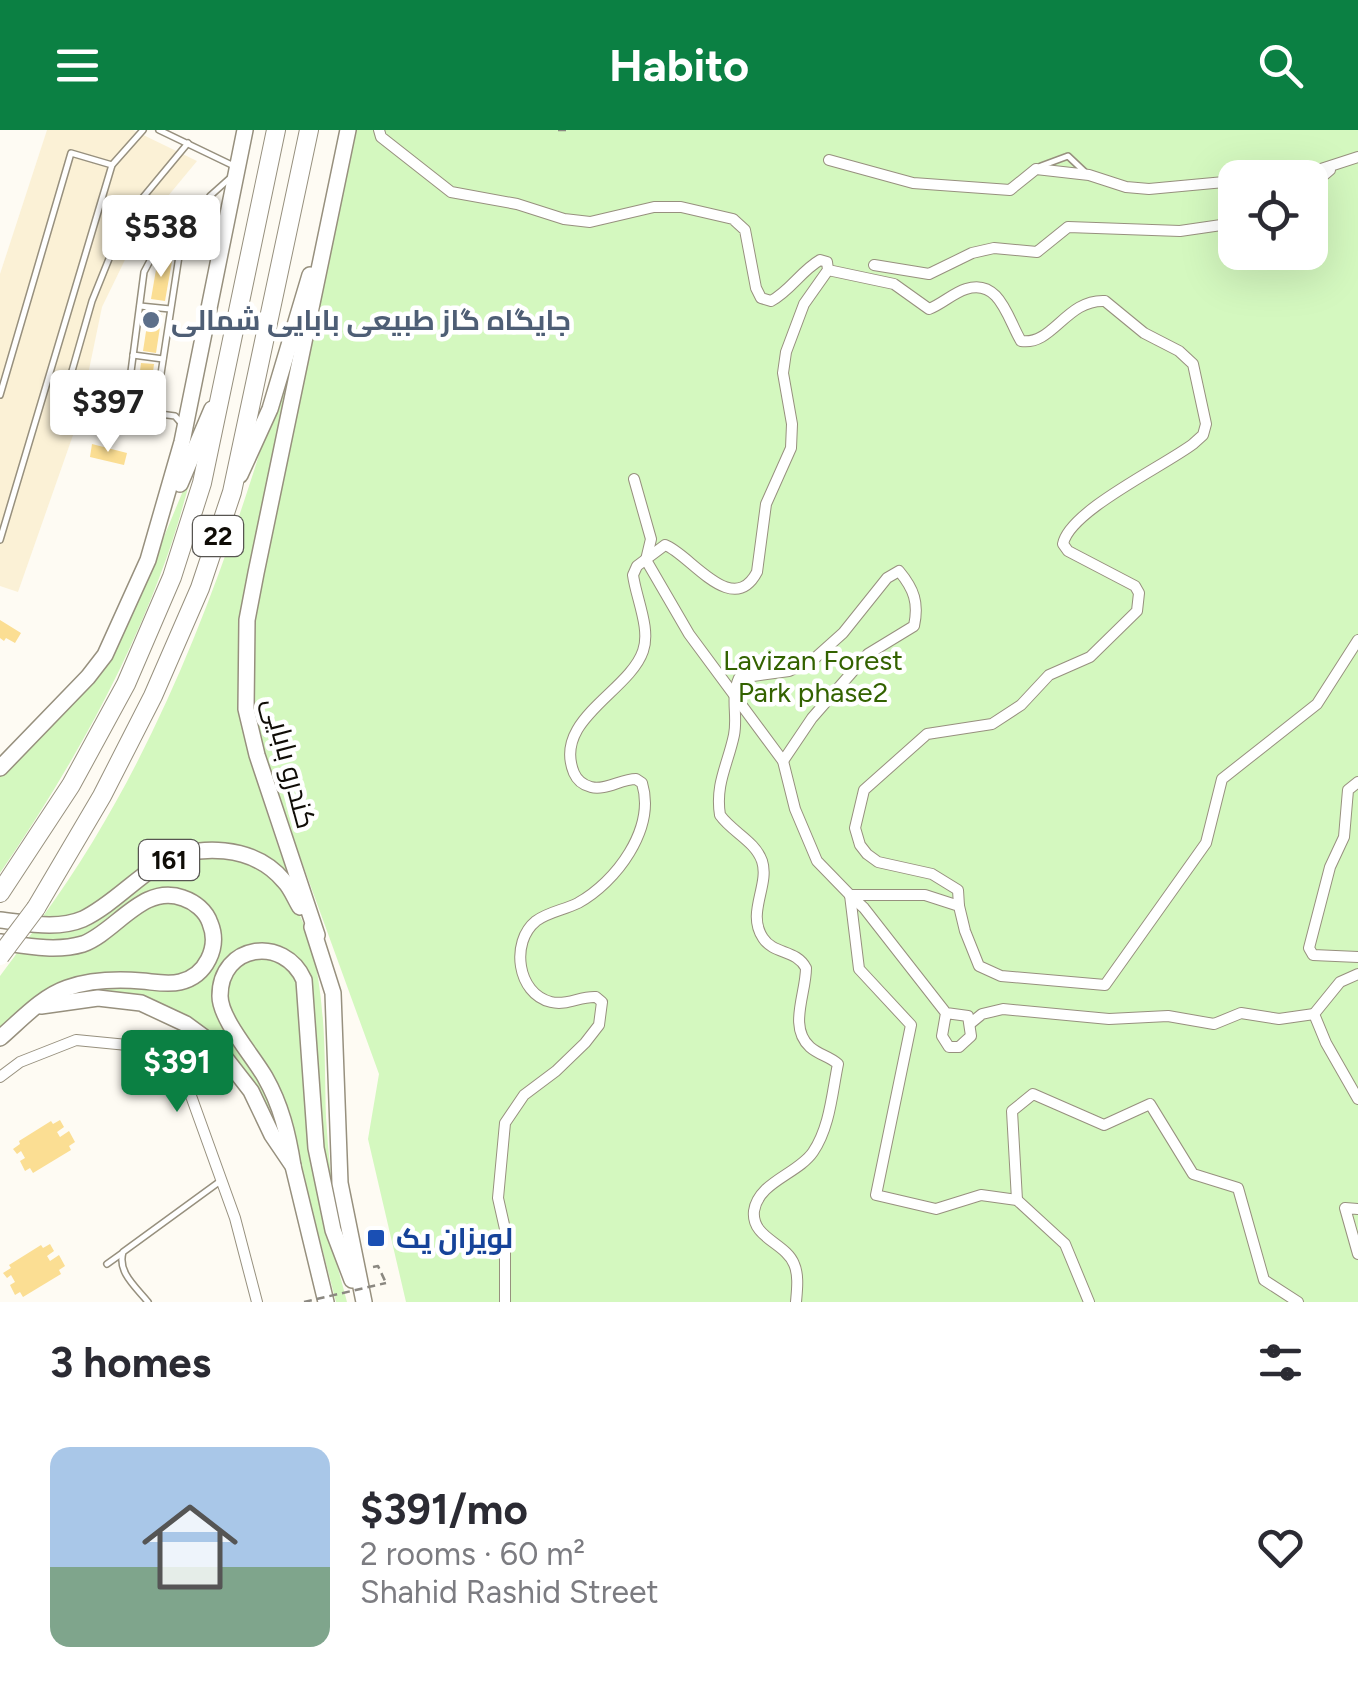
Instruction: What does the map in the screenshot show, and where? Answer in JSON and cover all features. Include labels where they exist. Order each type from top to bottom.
[{"type":"highway","name":"22","points":[[0,892],[71,786],[126,684],[172,576],[202,484],[276,130]]},
{"type":"highway","name":"22","points":[[0,956],[36,908],[94,811],[154,696],[200,588],[232,492],[309,130]]},
{"type":"main road","points":[[148,560],[182,442],[244,130]]},
{"type":"main road","name":"کندرو بابایی","points":[[317,935],[257,755],[244,680],[247,620],[348,130]]},
{"type":"main road","points":[[232,492],[270,409],[331,212]]},
{"type":"main road","points":[[0,768],[88,678],[105,654],[226,378]]},
{"type":"main road","name":"161","points":[[0,920],[45,926],[80,920],[161,864],[190,850],[226,850],[256,860],[284,880],[317,935],[333,993],[340,1183],[362,1302]]},
{"type":"main road","points":[[0,942],[48,948],[86,943],[142,903],[162,896],[186,898],[209,918],[214,939],[208,962],[194,977],[171,984],[116,980],[86,983],[56,992],[0,1038]]},
{"type":"main road","points":[[325,1302],[287,1130],[275,1098],[220,1004],[226,972],[236,958],[258,950],[284,956],[296,965],[304,980],[316,1148],[333,1230],[362,1302]]},
{"type":"main road","points":[[37,1006],[112,998],[154,1007],[186,1024],[216,1046],[240,1075],[292,1166]]},
{"type":"street","points":[[379,130],[380,136],[451,192],[590,222],[654,207],[680,207],[733,219],[745,230],[756,288],[761,298],[770,301],[820,260],[827,262],[828,270],[804,304],[786,352],[784,374],[792,424],[791,448],[766,504],[756,572],[751,582],[742,587],[721,585],[665,545],[637,566],[633,575],[645,647],[636,666],[583,721],[571,755],[572,768],[587,787],[600,788],[636,779],[642,783],[644,805],[634,846],[616,874],[579,902],[536,921],[522,942],[522,970],[535,994],[557,1003],[596,997],[602,1002],[602,1010],[599,1025],[585,1043],[556,1072],[524,1095],[505,1124],[498,1198],[506,1229],[505,1302]]},
{"type":"street","points":[[1328,167],[1358,157]]},
{"type":"street","points":[[830,160],[888,178],[956,189],[1010,190],[1036,169],[1089,175],[1149,189],[1218,183]]},
{"type":"street","points":[[1328,172],[1335,166]]},
{"type":"street","points":[[874,264],[929,274],[972,253],[994,248],[1037,252],[1068,227],[1180,232],[1218,226]]},
{"type":"street","points":[[828,270],[894,284],[929,309],[963,290],[984,288],[1001,300],[1017,334],[1028,342],[1046,334],[1077,306],[1105,301],[1194,364],[1206,411],[1202,434],[1193,444],[1103,502],[1063,538],[1062,544],[1068,551],[1135,586],[1140,602],[1128,623],[1090,657],[1050,675],[1003,718],[981,728],[927,734],[868,784],[860,798],[856,828],[860,845],[878,862],[942,878],[958,890],[964,931],[979,966],[1001,976],[1105,985],[1206,843],[1222,778],[1317,704],[1358,640]]},
{"type":"street","points":[[634,479],[651,539],[646,560],[689,634],[784,761],[791,798],[817,862],[864,908],[946,1013],[968,1016],[971,1036],[959,1047],[949,1046],[942,1036],[946,1013]]},
{"type":"street","points":[[784,761],[812,718],[868,654],[914,626],[917,610],[908,582],[899,571],[887,578],[842,633],[814,659],[789,670],[739,678],[733,692],[734,735],[719,778],[720,815],[752,846],[763,863],[756,920],[760,934],[774,948],[797,956],[806,968],[798,1027],[804,1040],[818,1053],[838,1064],[824,1133],[815,1149],[799,1167],[769,1187],[754,1211],[755,1224],[789,1253],[796,1268],[796,1302]]},
{"type":"street","points":[[1358,782],[1348,790],[1344,838],[1330,867],[1308,948],[1312,954],[1358,957]]},
{"type":"street","points":[[850,895],[925,895],[959,906]]},
{"type":"street","points":[[850,895],[859,969],[911,1025],[876,1194],[936,1210],[981,1195],[1017,1200],[1065,1244],[1089,1302]]},
{"type":"street","points":[[972,1024],[982,1014],[1004,1009],[1109,1019],[1157,1016],[1213,1024],[1241,1013],[1279,1019],[1314,1014],[1340,982],[1358,974]]},
{"type":"street","points":[[1314,1014],[1358,1100]]},
{"type":"street","points":[[0,1076],[20,1062],[76,1040],[158,1048],[186,1082],[222,1180],[257,1302]]},
{"type":"street","points":[[1017,1200],[1012,1111],[1033,1094],[1104,1124],[1150,1104],[1193,1174],[1238,1188],[1264,1280],[1298,1302]]},
{"type":"street","points":[[1358,1209],[1346,1208],[1358,1254]]},
{"type":"lane","points":[[0,540],[112,165],[143,130]]},
{"type":"lane","points":[[155,413],[181,243],[210,196],[237,168],[160,130]]},
{"type":"lane","points":[[60,413],[92,301],[125,219],[188,143]]},
{"type":"lane","points":[[0,396],[72,152],[112,165]]},
{"type":"lane","points":[[181,243],[166,247],[149,261],[144,272],[126,402],[137,411],[175,416],[182,422],[182,442]]},
{"type":"lane","points":[[140,306],[170,309]]},
{"type":"lane","points":[[133,355],[163,358]]},
{"type":"lane","points":[[106,1264],[222,1180]]},
{"type":"lane","points":[[124,1252],[120,1262],[123,1270],[148,1302]]},
{"type":"path","points":[[558,130],[567,130]]},
{"type":"path","points":[[304,1302],[386,1283],[378,1266]]},
{"type":"shaded area","points":[[47,130],[133,130],[197,161],[139,231],[102,307],[79,418],[18,592],[0,586],[0,274]]},
{"type":"green space","name":"Lavizan Forest Park phase2","points":[[356,130],[1358,130],[1358,1302],[406,1302],[368,1139],[379,1074],[259,735],[253,702],[254,623]]},
{"type":"green space","points":[[311,278],[243,616],[241,644],[242,696],[249,745],[270,822],[293,880],[208,844],[187,846],[153,861],[79,913],[41,919],[90,847],[171,692],[235,529]]},
{"type":"green space","points":[[195,462],[166,559],[110,690],[0,873],[0,775],[81,695],[141,592]]},
{"type":"green space","points":[[197,856],[228,857],[263,871],[288,895],[305,927],[322,1004],[327,1130],[338,1224],[318,1132],[312,1004],[292,954],[272,945],[250,946],[215,987],[283,1132],[246,1073],[202,1026],[146,998],[113,992],[75,993],[119,985],[170,989],[217,955],[193,894],[175,890],[146,896],[81,938],[26,941],[35,929],[48,931],[147,881],[172,864]]},
{"type":"green space","points":[[185,902],[204,926],[208,940],[204,955],[194,967],[171,977],[132,974],[105,978],[0,1028],[0,976],[20,949],[89,948],[153,903]]},
{"type":"green space","points":[[265,955],[292,967],[298,984],[311,1161],[347,1302],[336,1302],[286,1109],[229,1013],[225,986],[240,963]]},
{"type":"building","points":[[158,258],[172,261],[165,301],[151,299]]},
{"type":"building","points":[[149,312],[162,314],[156,353],[143,351]]},
{"type":"building","points":[[141,363],[154,364],[149,405],[136,404]]},
{"type":"building","points":[[92,444],[127,453],[124,465],[90,457]]},
{"type":"building","points":[[0,620],[21,633],[15,643],[0,638]]},
{"type":"building","points":[[60,1120],[64,1127],[57,1132],[60,1137],[69,1131],[75,1142],[69,1146],[71,1150],[33,1173],[30,1168],[25,1171],[20,1161],[25,1158],[21,1151],[17,1154],[13,1149],[51,1121],[53,1124]]},
{"type":"building","points":[[50,1244],[54,1251],[47,1256],[50,1261],[59,1255],[65,1266],[59,1270],[61,1274],[23,1297],[20,1292],[15,1295],[10,1285],[15,1282],[11,1275],[7,1278],[3,1273],[41,1245],[43,1248]]},
{"type":"place","name":"جایگاه گاز طبیعی بابایی شمالی","points":[[151,320]]},
{"type":"place","name":"لویزان یک","points":[[376,1238]]}]
